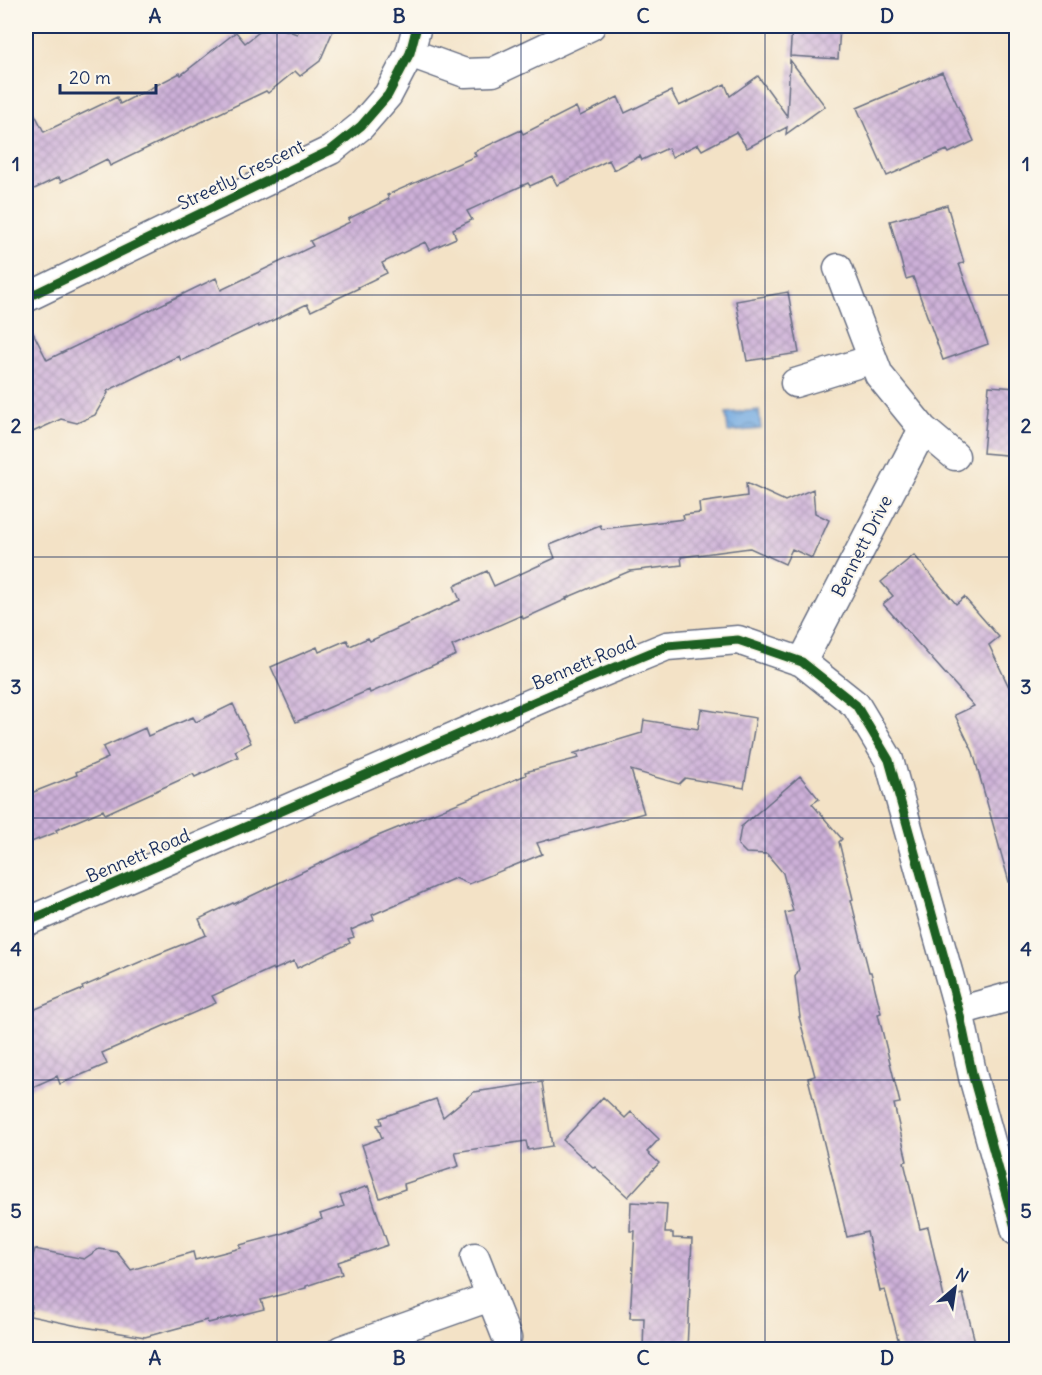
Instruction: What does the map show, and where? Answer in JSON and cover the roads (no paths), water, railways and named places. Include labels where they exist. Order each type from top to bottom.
[{"type":"street","name":"Streetly Crescent","points":[[26,298],[331,150],[361,126],[388,95],[410,53],[417,26]]},
{"type":"street","points":[[410,53],[465,73],[493,72],[591,26]]},
{"type":"street","points":[[838,268],[879,375],[923,429],[954,456]]},
{"type":"street","points":[[795,382],[873,358]]},
{"type":"street","name":"Bennett Drive","points":[[802,662],[923,429]]},
{"type":"street","name":"Bennett Road","points":[[26,922],[667,646],[738,640],[802,662],[856,705],[888,760],[959,1011],[973,1077],[1017,1231]]},
{"type":"street","points":[[959,1011],[1017,995]]},
{"type":"street","points":[[475,1257],[507,1338]]},
{"type":"street","points":[[341,1350],[490,1297]]},
{"type":"water","points":[[759,410],[761,429],[728,432],[726,413]]}]
